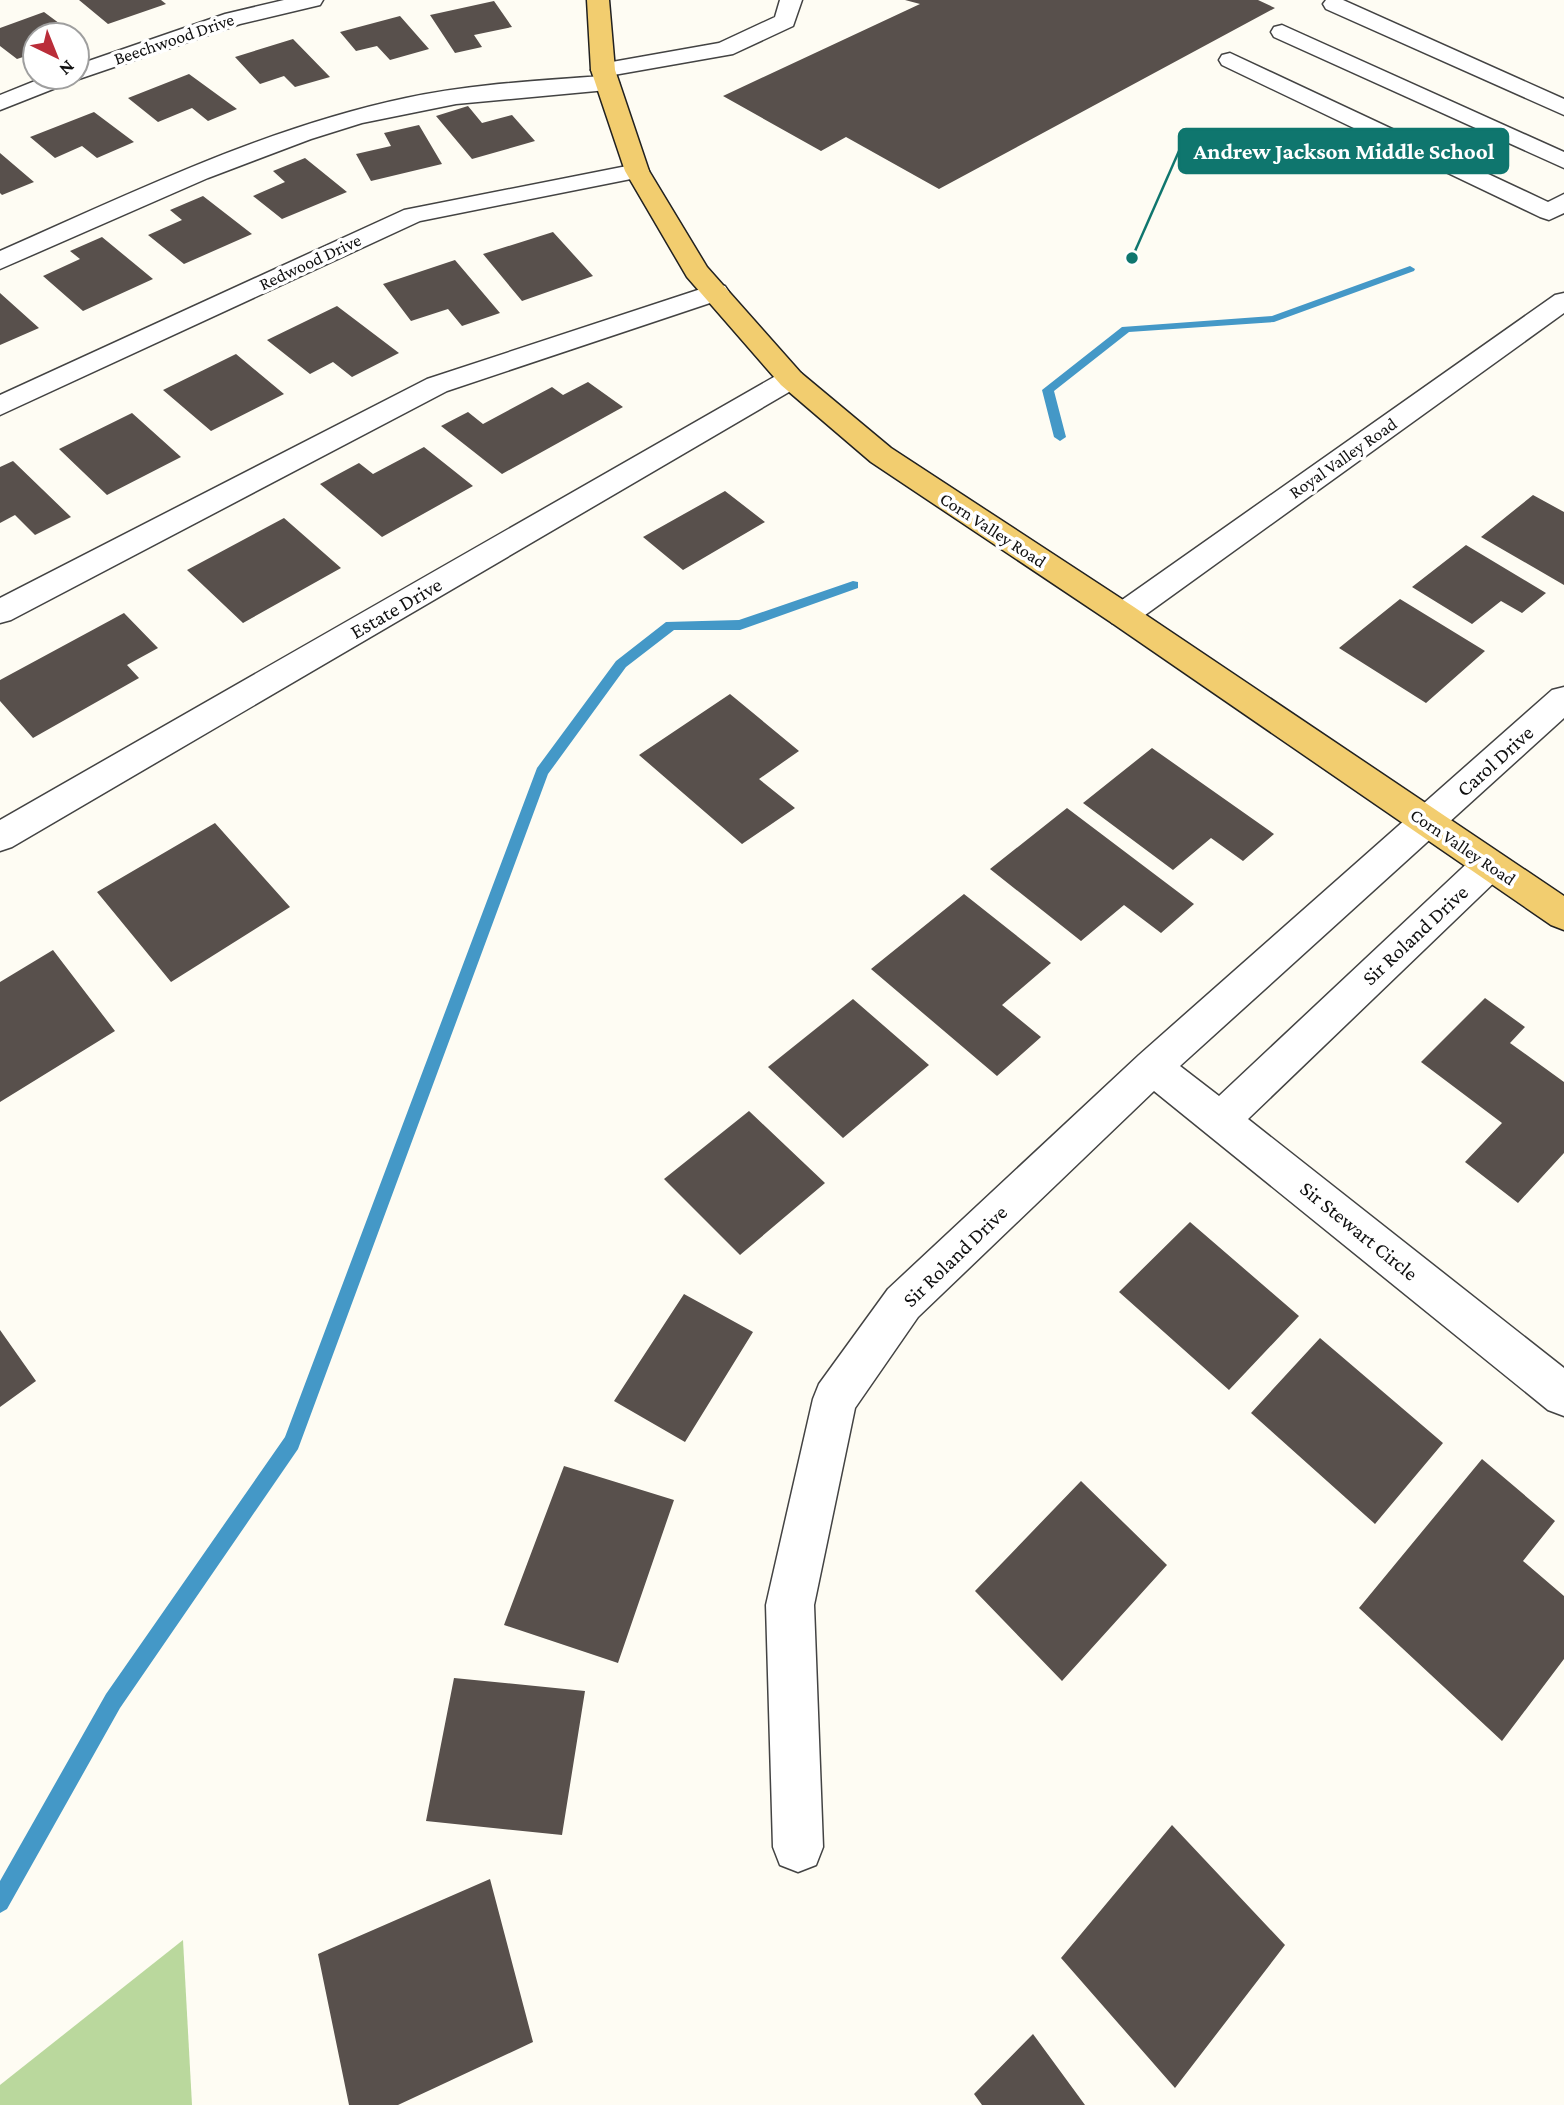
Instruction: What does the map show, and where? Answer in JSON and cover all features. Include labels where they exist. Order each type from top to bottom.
[{"type":"main road","name":"Corn Valley Road","points":[[598,0],[605,77],[637,171],[696,271],[792,379],[881,455],[1123,615],[1564,915]]},
{"type":"street","name":"Beechwood Drive","points":[[91,68],[233,19],[312,0]]},
{"type":"street","points":[[0,261],[191,177],[292,138],[406,105],[605,77],[725,49],[785,21],[791,0]]},
{"type":"street","points":[[1334,4],[1564,108]]},
{"type":"street","points":[[1282,32],[1564,160]]},
{"type":"street","points":[[1230,60],[1549,212],[1564,202]]},
{"type":"street","points":[[0,103],[30,91]]},
{"type":"street","name":"Redwood Drive","points":[[0,406],[413,215],[637,171]]},
{"type":"street","points":[[0,611],[437,385],[716,292]]},
{"type":"street","name":"Royal Valley Road","points":[[1123,615],[1564,301]]},
{"type":"street","name":"Estate Drive","points":[[0,837],[792,379]]},
{"type":"street","name":"Carol Drive","points":[[1426,823],[1564,699]]},
{"type":"street","name":"Sir Roland Drive","points":[[798,1847],[790,1605],[835,1399],[903,1303],[1153,1067],[1343,894],[1426,823]]},
{"type":"street","name":"Sir Roland Drive","points":[[1220,1119],[1489,865]]},
{"type":"street","name":"Sir Stewart Circle","points":[[1153,1067],[1564,1395]]},
{"type":"green space","points":[[183,1940],[192,2105],[0,2105],[0,2085]]},
{"type":"building","points":[[79,0],[161,0],[166,4],[108,24]]},
{"type":"building","points":[[905,0],[1258,0],[1275,8],[939,189],[846,137],[821,151],[723,96],[920,4]]},
{"type":"building","points":[[494,1],[512,27],[474,35],[482,47],[455,53],[430,15]]},
{"type":"building","points":[[44,12],[56,21],[21,21],[21,58],[17,59],[0,46],[0,28]]},
{"type":"building","points":[[400,16],[429,49],[390,60],[377,46],[356,51],[340,32]]},
{"type":"building","points":[[293,39],[330,77],[295,87],[284,76],[260,84],[235,57]]},
{"type":"building","points":[[189,74],[237,109],[208,121],[192,108],[158,122],[128,98]]},
{"type":"building","points":[[468,106],[482,123],[512,115],[535,141],[472,159],[436,116]]},
{"type":"building","points":[[94,112],[134,142],[97,158],[82,146],[55,158],[30,137]]},
{"type":"building","points":[[419,125],[442,164],[371,181],[356,154],[391,146],[384,133]]},
{"type":"building","points":[[0,153],[34,182],[2,195]]},
{"type":"building","points":[[305,158],[347,192],[282,219],[253,196],[285,182],[273,171]]},
{"type":"building","points":[[203,196],[252,234],[184,264],[148,235],[182,220],[170,210]]},
{"type":"building","points":[[553,232],[593,276],[522,301],[483,254]]},
{"type":"building","points":[[102,237],[153,279],[83,311],[43,276],[80,259],[70,251]]},
{"type":"building","points":[[455,260],[500,313],[462,326],[448,309],[411,321],[383,284]]},
{"type":"building","points":[[0,293],[39,328],[0,345]]},
{"type":"building","points":[[337,306],[399,353],[352,377],[333,362],[310,374],[267,340]]},
{"type":"building","points":[[236,354],[284,394],[211,431],[163,390]]},
{"type":"building","points":[[588,382],[623,407],[502,474],[441,426],[468,412],[483,424],[552,387],[563,395]]},
{"type":"building","points":[[132,413],[181,457],[107,495],[59,449]]},
{"type":"building","points":[[424,447],[473,486],[382,537],[320,484],[359,463],[373,474]]},
{"type":"building","points":[[13,461],[71,517],[35,535],[15,515],[0,523],[0,467]]},
{"type":"building","points":[[725,491],[765,522],[683,570],[643,537]]},
{"type":"building","points":[[1533,495],[1564,512],[1564,585],[1481,537]]},
{"type":"building","points":[[284,518],[341,568],[243,623],[187,570]]},
{"type":"building","points":[[1466,545],[1546,593],[1522,613],[1501,601],[1472,624],[1412,587]]},
{"type":"building","points":[[1400,599],[1485,651],[1426,703],[1339,648]]},
{"type":"building","points":[[124,613],[158,648],[127,665],[139,678],[33,738],[0,701],[0,680]]},
{"type":"building","points":[[730,694],[799,751],[759,779],[795,808],[742,844],[639,755]]},
{"type":"building","points":[[1152,748],[1274,834],[1243,861],[1211,838],[1173,870],[1083,803]]},
{"type":"building","points":[[1067,808],[1194,904],[1161,933],[1124,905],[1081,941],[990,869]]},
{"type":"building","points":[[215,823],[290,907],[171,982],[97,892]]},
{"type":"building","points":[[964,894],[1051,963],[1002,1005],[1041,1037],[997,1076],[871,969]]},
{"type":"building","points":[[53,950],[115,1031],[0,1102],[0,982]]},
{"type":"building","points":[[1485,998],[1525,1027],[1510,1043],[1564,1082],[1564,1153],[1518,1203],[1465,1162],[1502,1123],[1421,1062]]},
{"type":"building","points":[[853,999],[929,1065],[843,1138],[768,1067]]},
{"type":"building","points":[[749,1111],[825,1183],[740,1255],[664,1179]]},
{"type":"building","points":[[1190,1222],[1299,1316],[1229,1390],[1119,1292]]},
{"type":"building","points":[[684,1294],[753,1332],[685,1442],[614,1401]]},
{"type":"building","points":[[0,1330],[36,1381],[0,1407]]},
{"type":"building","points":[[1320,1338],[1443,1443],[1375,1524],[1251,1413]]},
{"type":"building","points":[[1482,1459],[1555,1521],[1523,1561],[1564,1596],[1564,1659],[1502,1741],[1359,1608]]},
{"type":"building","points":[[564,1466],[674,1500],[618,1663],[504,1625]]},
{"type":"building","points":[[1081,1481],[1167,1565],[1062,1681],[975,1591]]},
{"type":"building","points":[[454,1678],[585,1691],[562,1835],[426,1821]]},
{"type":"building","points":[[1172,1825],[1285,1945],[1175,2088],[1061,1958]]},
{"type":"building","points":[[490,1879],[533,2042],[398,2105],[349,2105],[318,1954]]},
{"type":"building","points":[[1033,2034],[1085,2105],[982,2105],[974,2094]]},
{"type":"waterway","points":[[1060,437],[1048,390],[1126,329],[1274,319],[1410,269]]},
{"type":"waterway","points":[[0,1902],[113,1701],[292,1443],[542,772],[621,664],[671,625],[740,625],[853,585]]},
{"type":"place","name":"Andrew Jackson Middle School","points":[[1132,258]]}]
